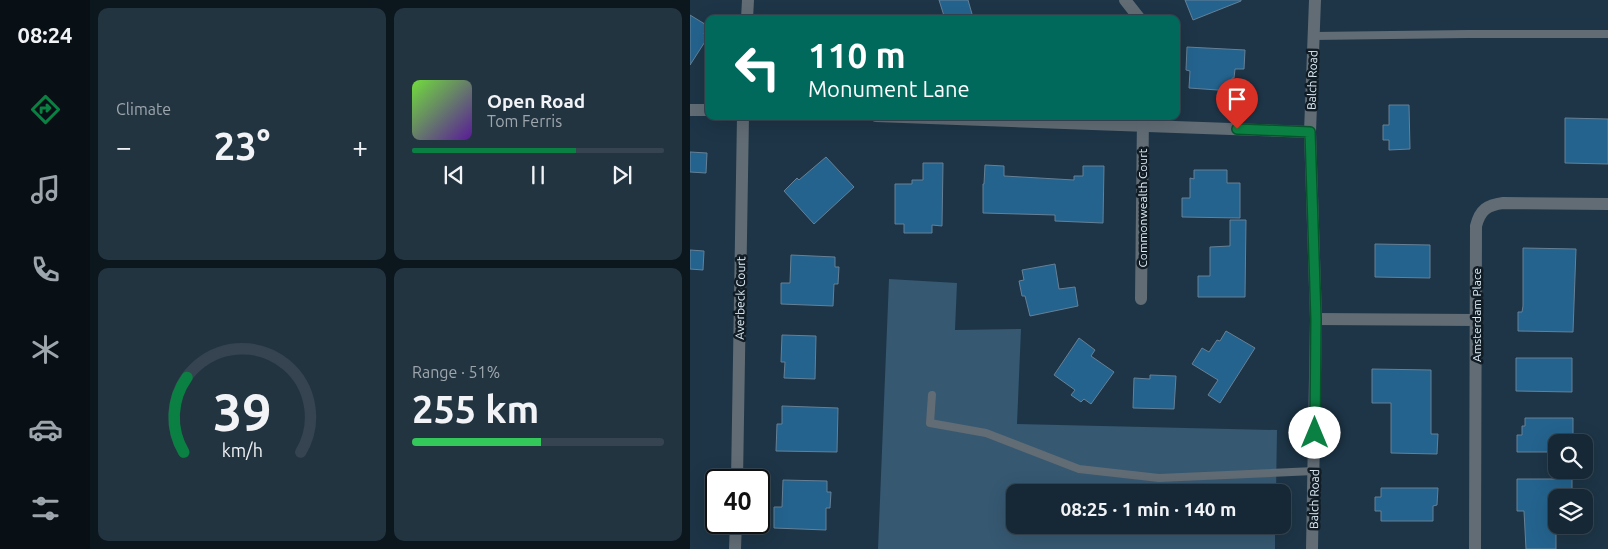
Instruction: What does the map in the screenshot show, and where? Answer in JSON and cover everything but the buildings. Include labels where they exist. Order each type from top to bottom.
[{"type":"street","points":[[747,15],[748,0]]},
{"type":"street","points":[[1125,0],[1137,15]]},
{"type":"street","name":"Balch Road","points":[[1312,549],[1316,319],[1310,132],[1315,0]]},
{"type":"street","points":[[690,110],[705,110]]},
{"type":"street","name":"Averbeck Court","points":[[736,469],[743,120]]},
{"type":"street","points":[[1089,120],[1142,121],[1310,132]]},
{"type":"street","name":"Commonwealth Court","points":[[1141,299],[1142,121]]},
{"type":"street","name":"Amsterdam Place","points":[[1476,549],[1476,226],[1479,216],[1485,207],[1503,203],[1608,204]]},
{"type":"street","points":[[1316,319],[1476,320]]},
{"type":"street","points":[[735,549],[736,534]]},
{"type":"lane","points":[[1314,36],[1608,34]]},
{"type":"lane","points":[[932,396],[930,423],[986,433],[1080,469],[1159,478],[1314,471]]},
{"type":"shaded area","points":[[889,279],[957,283],[955,330],[1021,329],[1017,424],[1277,430],[1276,484],[1006,484],[1006,534],[1275,534],[1275,549],[878,549]]},
{"type":"route","points":[[1237,129],[1310,132],[1316,319],[1315,433]]}]
